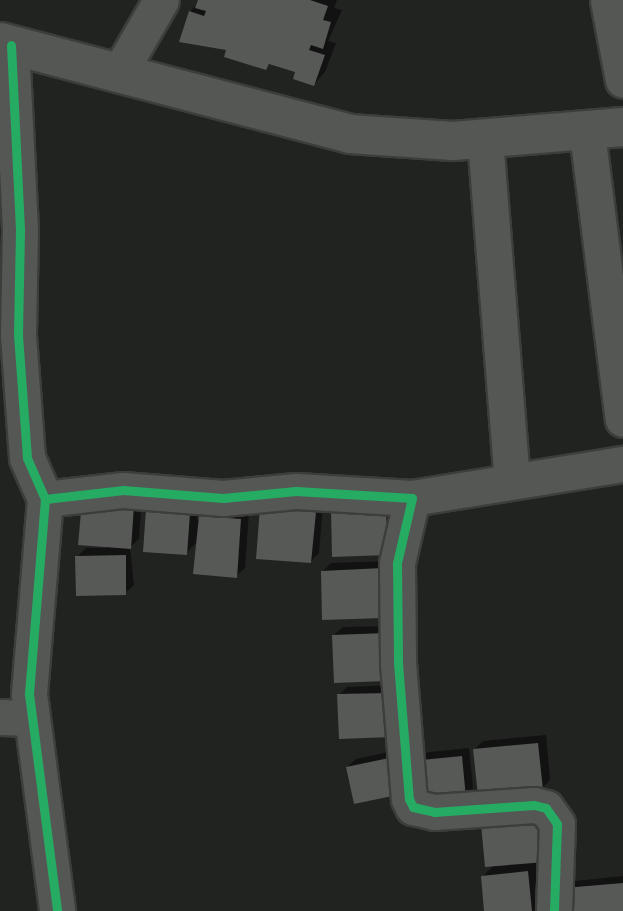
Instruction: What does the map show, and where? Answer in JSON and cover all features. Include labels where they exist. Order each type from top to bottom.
[{"type":"street","points":[[119,73],[161,0]]},
{"type":"street","points":[[608,0],[623,80]]},
{"type":"street","points":[[57,911],[16,717],[45,499],[27,458],[18,335],[20,230],[5,43],[350,134],[485,139],[605,129],[623,419]]},
{"type":"street","points":[[485,139],[512,481]]},
{"type":"street","points":[[45,499],[123,491],[223,498],[296,491],[412,498],[623,464]]},
{"type":"street","points":[[412,498],[397,562],[398,663],[409,799],[413,807],[434,812],[534,805],[546,808],[557,824],[554,911]]},
{"type":"building","points":[[198,0],[310,0],[328,6],[323,20],[331,22],[323,49],[311,45],[309,50],[325,55],[314,86],[293,79],[295,72],[269,64],[266,70],[224,57],[226,50],[179,42],[189,11],[204,16],[206,11],[195,8]]},
{"type":"building","points":[[82,501],[134,505],[131,549],[78,545]]},
{"type":"building","points":[[260,507],[316,512],[311,563],[256,559]]},
{"type":"building","points":[[386,508],[388,555],[332,557],[331,509]]},
{"type":"building","points":[[146,509],[190,513],[187,555],[143,552]]},
{"type":"building","points":[[199,516],[241,519],[237,578],[193,574]]},
{"type":"building","points":[[126,555],[126,595],[76,596],[75,556]]},
{"type":"building","points":[[383,568],[385,618],[322,620],[321,571]]},
{"type":"building","points":[[386,633],[387,681],[334,683],[332,635]]},
{"type":"building","points":[[390,693],[392,737],[339,739],[337,694]]},
{"type":"building","points":[[538,743],[543,790],[478,796],[473,749]]},
{"type":"building","points":[[462,756],[466,798],[415,802],[411,761]]},
{"type":"building","points":[[394,757],[402,794],[354,804],[346,767]]},
{"type":"building","points":[[542,818],[546,862],[485,867],[481,824]]},
{"type":"building","points":[[528,871],[532,911],[484,911],[481,876]]},
{"type":"building","points":[[623,883],[623,911],[567,911],[564,888]]},
{"type":"cycle path","points":[[11,45],[20,230],[18,335],[27,458],[45,499],[29,694],[57,911]]},
{"type":"cycle path","points":[[45,499],[123,490],[223,498],[296,491],[412,498],[397,563],[398,663],[409,799],[413,807],[434,812],[534,805],[546,808],[557,824],[554,911]]}]
